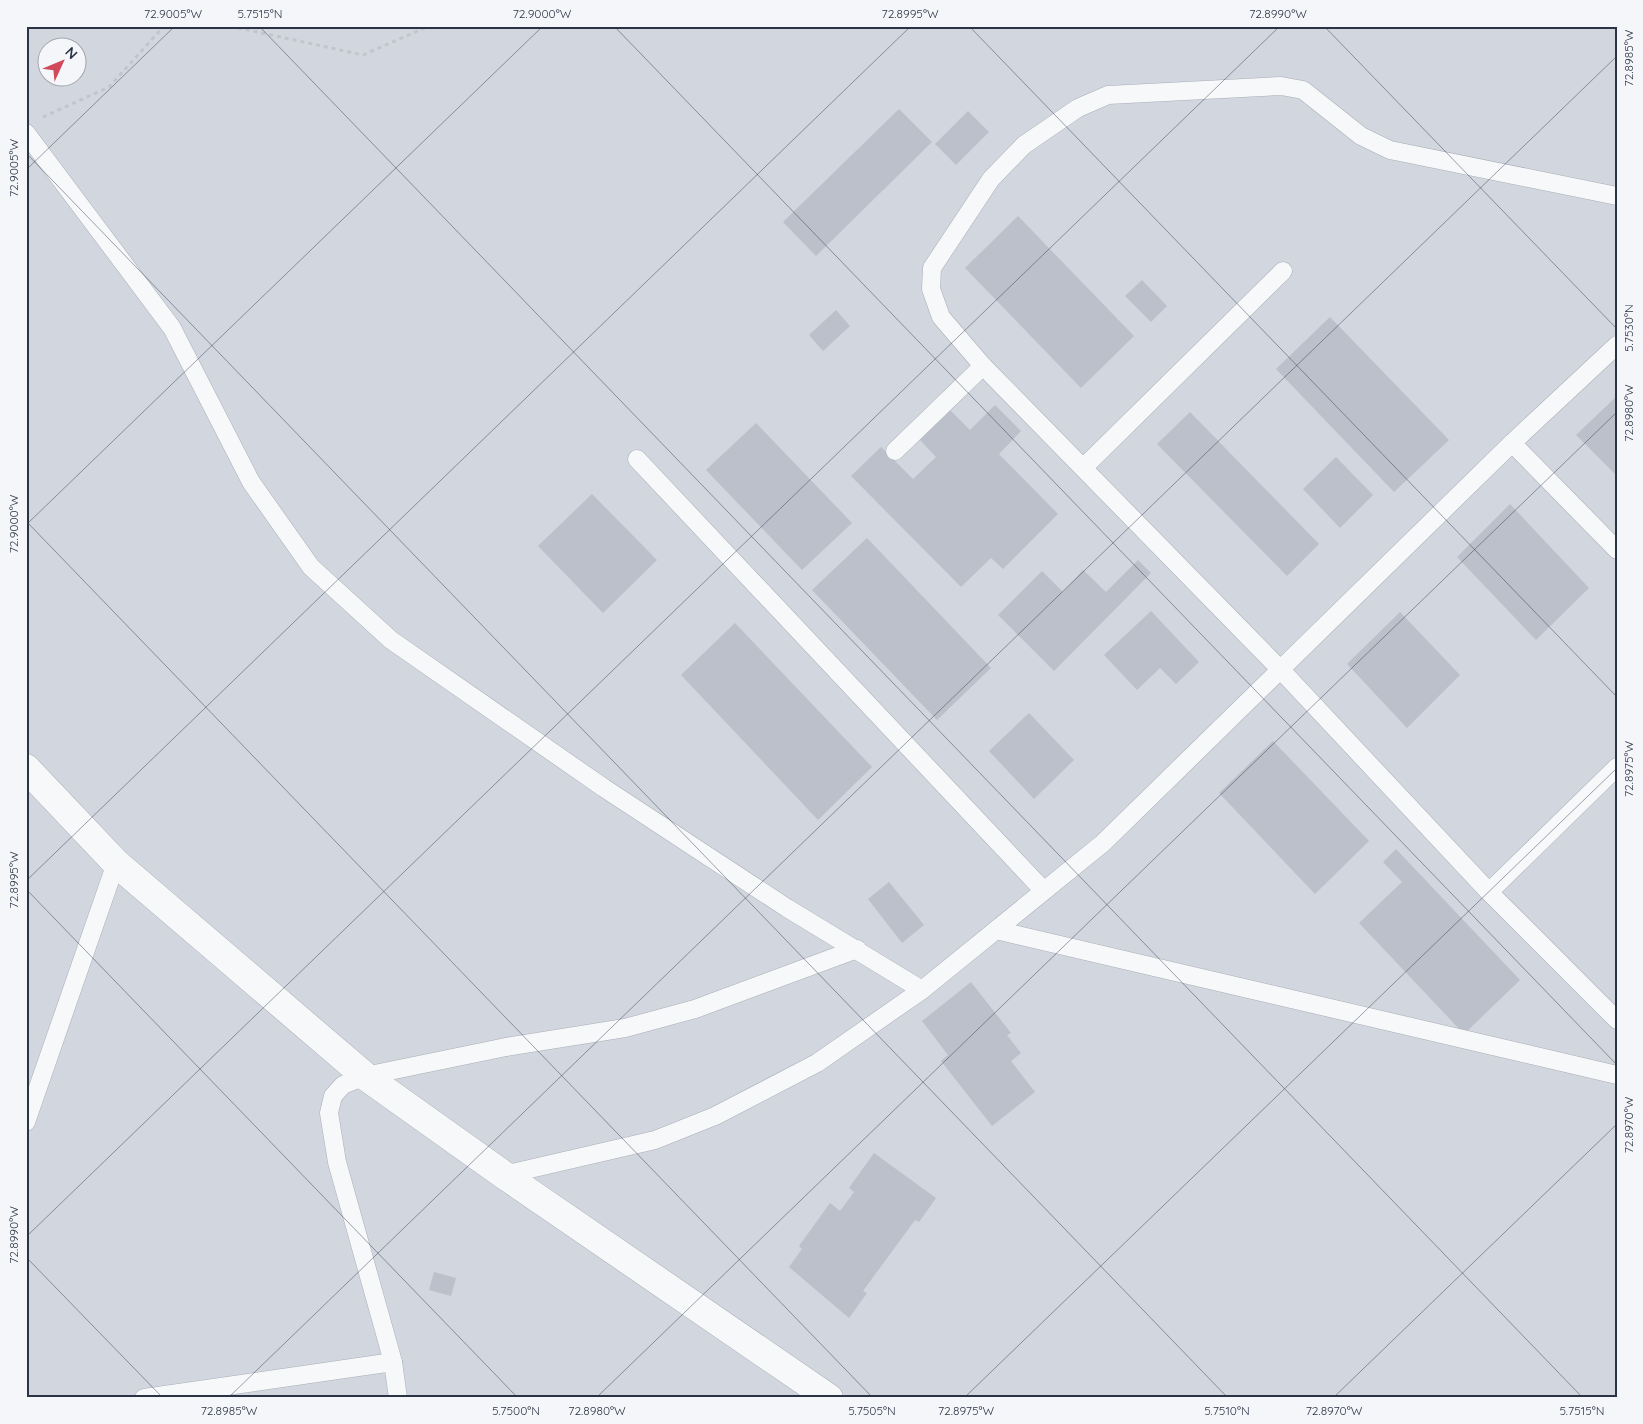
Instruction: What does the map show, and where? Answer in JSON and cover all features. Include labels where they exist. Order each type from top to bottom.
[{"type":"street","points":[[26,768],[116,863],[365,1076],[504,1175],[829,1398]]},
{"type":"lane","points":[[1617,196],[1390,150],[1361,136],[1303,90],[1281,86],[1108,95],[1078,108],[1024,145],[991,179],[932,268],[931,289],[941,317],[984,366],[1084,466],[1280,669],[1489,892],[1617,1020]]},
{"type":"lane","points":[[30,127],[172,328],[251,482],[311,567],[399,646],[604,788],[788,908],[922,990]]},
{"type":"lane","points":[[1084,466],[1283,270]]},
{"type":"lane","points":[[504,1175],[655,1140],[715,1116],[817,1064],[922,990],[1103,843],[1512,443],[1617,345]]},
{"type":"lane","points":[[895,451],[984,366]]},
{"type":"lane","points":[[1512,443],[1617,550]]},
{"type":"lane","points":[[637,459],[1044,891]]},
{"type":"lane","points":[[1489,892],[1617,767]]},
{"type":"lane","points":[[26,1122],[116,863]]},
{"type":"lane","points":[[996,930],[1617,1075]]},
{"type":"lane","points":[[398,1398],[393,1362],[348,1210],[337,1162],[329,1113],[333,1096],[343,1085],[365,1076],[506,1047],[625,1028],[695,1009],[857,949]]},
{"type":"lane","points":[[144,1398],[393,1362]]},
{"type":"path","points":[[30,127],[109,87],[164,26]]},
{"type":"path","points":[[230,26],[363,54],[429,26]]},
{"type":"shaded area","points":[[26,26],[1617,26],[1617,1398],[26,1398]]},
{"type":"building","points":[[899,109],[932,142],[816,256],[783,222]]},
{"type":"building","points":[[968,111],[989,132],[956,165],[935,144]]},
{"type":"building","points":[[1018,216],[1134,336],[1081,388],[965,268]]},
{"type":"building","points":[[1142,280],[1167,306],[1151,322],[1125,296]]},
{"type":"building","points":[[836,310],[850,326],[823,351],[809,335]]},
{"type":"building","points":[[1330,317],[1449,440],[1394,492],[1276,369]]},
{"type":"building","points":[[1617,396],[1617,476],[1576,435]]},
{"type":"building","points":[[995,405],[1021,431],[999,454],[1058,514],[1003,569],[991,558],[961,587],[851,476],[881,447],[913,479],[936,457],[920,440],[950,410],[970,430]]},
{"type":"building","points":[[1190,412],[1319,544],[1287,576],[1157,444]]},
{"type":"building","points":[[756,423],[852,523],[802,570],[706,470]]},
{"type":"building","points":[[1336,457],[1373,495],[1340,528],[1303,489]]},
{"type":"building","points":[[592,494],[657,560],[603,613],[538,546]]},
{"type":"building","points":[[1510,504],[1589,588],[1536,640],[1457,557]]},
{"type":"building","points":[[867,538],[991,668],[937,720],[812,590]]},
{"type":"building","points":[[1138,560],[1151,573],[1054,671],[998,615],[1042,571],[1063,592],[1083,570],[1106,592]]},
{"type":"building","points":[[1151,611],[1199,662],[1176,684],[1160,668],[1137,690],[1104,655]]},
{"type":"building","points":[[1400,612],[1460,675],[1407,728],[1347,664]]},
{"type":"building","points":[[735,623],[872,767],[818,820],[681,675]]},
{"type":"building","points":[[1029,713],[1074,760],[1034,799],[989,751]]},
{"type":"building","points":[[1273,741],[1369,841],[1315,894],[1219,793]]},
{"type":"building","points":[[1396,849],[1520,980],[1464,1034],[1359,923],[1402,882],[1383,862]]},
{"type":"building","points":[[889,882],[924,925],[902,943],[868,899]]},
{"type":"building","points":[[971,982],[1011,1033],[1007,1035],[1021,1053],[1011,1061],[1035,1092],[992,1126],[941,1061],[948,1055],[922,1021]]},
{"type":"building","points":[[874,1153],[936,1198],[919,1222],[915,1220],[863,1291],[867,1293],[849,1318],[789,1267],[802,1249],[799,1246],[830,1203],[840,1211],[854,1192],[849,1188]]},
{"type":"building","points":[[434,1272],[456,1278],[451,1296],[429,1290]]}]
